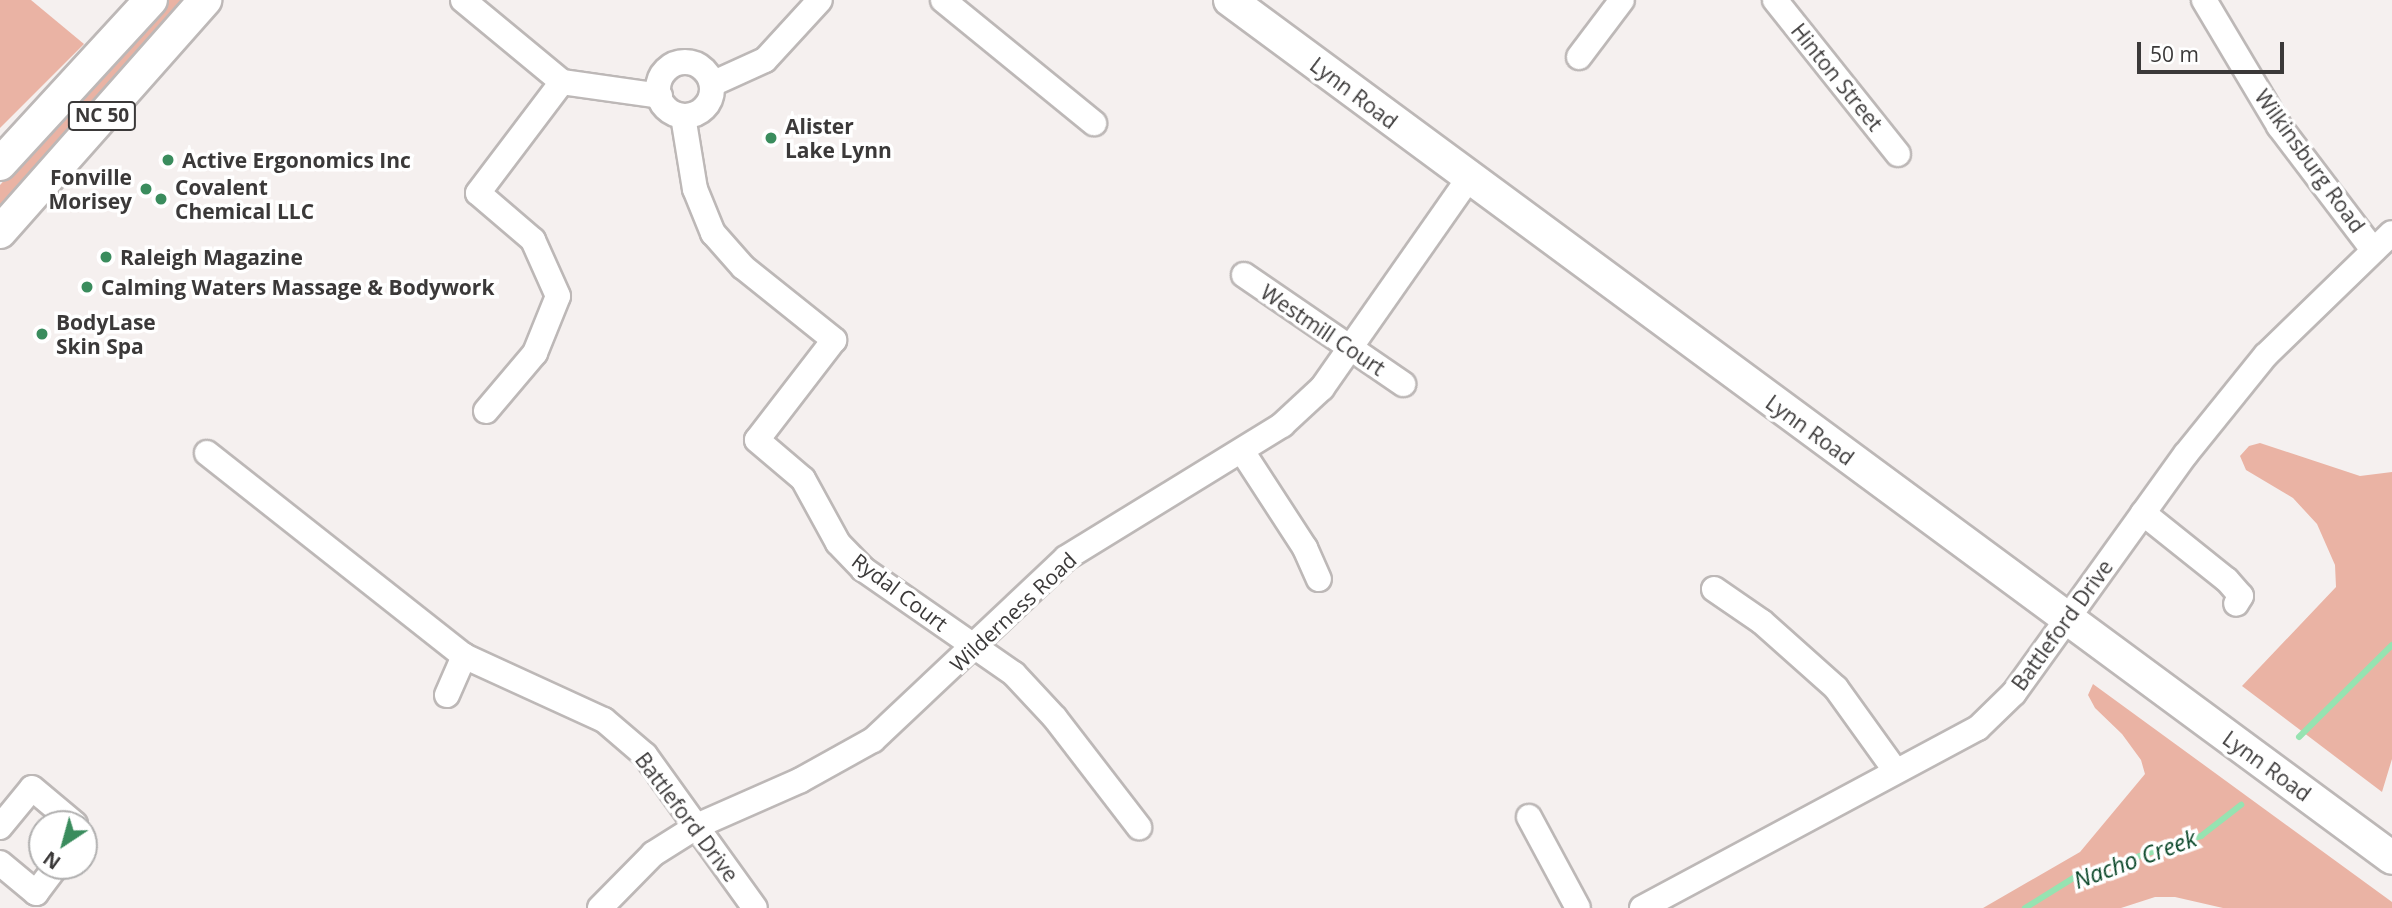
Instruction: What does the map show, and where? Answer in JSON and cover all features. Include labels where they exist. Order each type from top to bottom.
[{"type":"main road","name":"NC 50","points":[[0,164],[151,0]]},
{"type":"main road","name":"NC 50","points":[[0,232],[205,0]]},
{"type":"main road","name":"Lynn Road","points":[[1230,0],[2392,858]]},
{"type":"street","points":[[463,0],[562,82],[660,96]]},
{"type":"street","points":[[712,84],[765,60],[820,0]]},
{"type":"street","points":[[943,0],[1094,123]]},
{"type":"street","points":[[1580,57],[1622,0]]},
{"type":"street","name":"Hinton Street","points":[[1774,0],[1898,154]]},
{"type":"street","name":"Wilkinsburg Road","points":[[2204,0],[2279,126],[2373,250]]},
{"type":"street","points":[[677,63],[700,66],[712,84],[707,104],[683,116],[668,108],[660,96],[662,76],[677,63]]},
{"type":"street","points":[[486,411],[535,352],[558,296],[533,240],[478,193],[562,82]]},
{"type":"street","name":"Rydal Court","points":[[683,116],[695,189],[713,233],[743,267],[834,340],[757,440],[803,479],[838,543],[863,569],[978,646],[1014,674],[1055,718],[1139,827]]},
{"type":"street","name":"Wilderness Road","points":[[600,908],[653,855],[699,825],[801,780],[873,740],[978,646],[1066,558],[1242,451],[1302,406],[1350,350],[1469,178]]},
{"type":"street","name":"Battleford Drive","points":[[1642,908],[1895,770],[1978,728],[2014,693],[2143,513],[2266,355],[2392,233]]},
{"type":"street","name":"Westmill Court","points":[[1244,275],[1403,384]]},
{"type":"street","points":[[1242,451],[1305,548],[1319,579]]},
{"type":"street","name":"Battleford Drive","points":[[207,453],[464,656],[604,720],[645,755],[699,825],[755,908]]},
{"type":"street","points":[[2143,513],[2227,580],[2241,596],[2236,604]]},
{"type":"street","points":[[1714,589],[1762,622],[1836,688],[1895,770]]},
{"type":"street","points":[[447,695],[464,656]]},
{"type":"street","points":[[0,827],[32,788],[58,810]]},
{"type":"street","points":[[1529,817],[1578,908]]},
{"type":"street","points":[[0,863],[36,893],[46,880]]},
{"type":"shaded area","points":[[0,0],[31,0],[84,44],[0,128]]},
{"type":"shaded area","points":[[165,0],[190,0],[0,212],[0,185]]},
{"type":"shaded area","points":[[2260,443],[2360,476],[2392,472],[2392,759],[2382,792],[2242,686],[2336,587],[2335,565],[2317,524],[2293,498],[2246,470],[2240,456],[2249,446]]},
{"type":"shaded area","points":[[2093,684],[2392,902],[2392,908],[2223,908],[2175,897],[2155,897],[2121,908],[1983,908],[2080,852],[2145,774],[2141,760],[2122,734],[2095,708],[2088,695]]},
{"type":"waterway","name":"Nacho Creek","points":[[2299,737],[2392,645]]},
{"type":"waterway","name":"Nacho Creek","points":[[2025,908],[2075,877],[2201,836],[2241,805]]},
{"type":"place","name":"Alister Lake Lynn","points":[[771,138]]},
{"type":"place","name":"Active Ergonomics Inc","points":[[168,160]]},
{"type":"place","name":"Fonville Morisey","points":[[146,189]]},
{"type":"place","name":"Covalent Chemical LLC","points":[[161,199]]},
{"type":"place","name":"Raleigh Magazine","points":[[106,257]]},
{"type":"place","name":"Calming Waters Massage & Bodywork","points":[[87,287]]},
{"type":"place","name":"BodyLase Skin Spa","points":[[42,334]]}]
